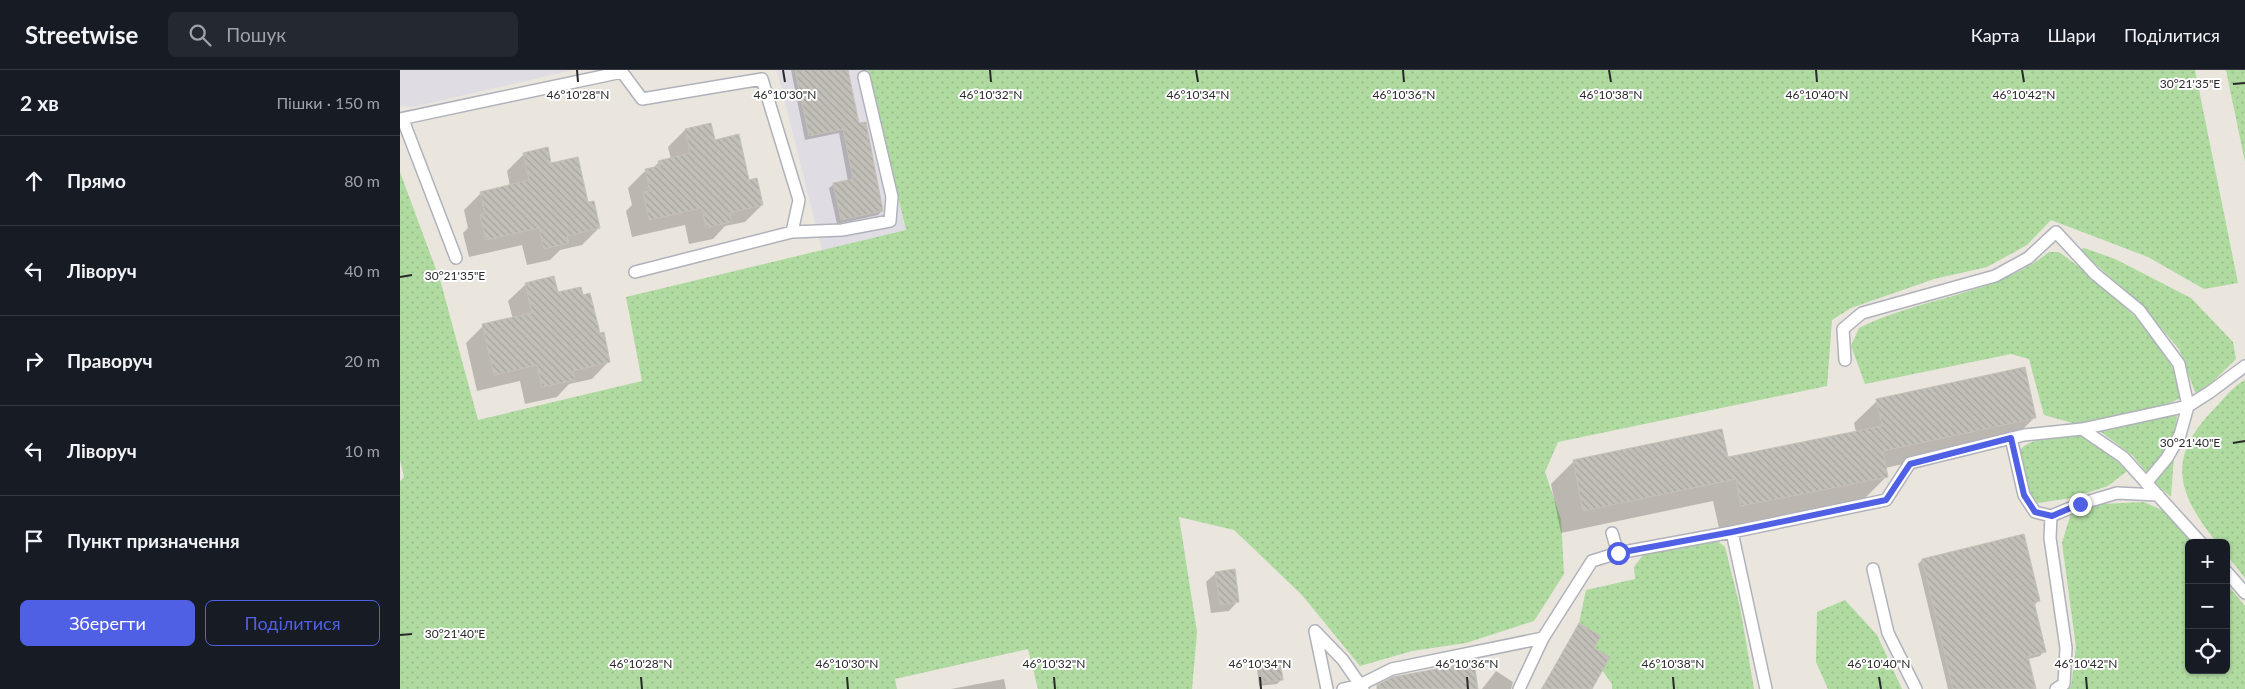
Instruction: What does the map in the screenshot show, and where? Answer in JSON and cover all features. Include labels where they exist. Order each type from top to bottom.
[{"type":"lane","points":[[456,258],[401,119],[622,72],[642,99],[762,79],[799,200],[792,232]]},
{"type":"lane","points":[[635,272],[792,232],[842,230],[890,221],[892,197],[864,77]]},
{"type":"lane","points":[[1845,360],[1843,329],[1862,313],[1995,276],[2028,258],[2056,232],[2095,274],[2139,310],[2179,364],[2188,406],[2180,435],[2167,458],[2146,483]]},
{"type":"lane","points":[[1519,689],[1543,638],[1592,561],[1618,553],[1732,532],[1886,500],[1910,464],[2011,438],[2082,429],[2188,406],[2245,366]]},
{"type":"lane","points":[[2082,429],[2123,457],[2197,539]]},
{"type":"lane","points":[[2011,438],[2024,495],[2035,512],[2052,516],[2080,504],[2117,493],[2158,496]]},
{"type":"lane","points":[[2052,516],[2050,538],[2066,648],[2064,684],[2056,689]]},
{"type":"lane","points":[[1732,532],[1766,689]]},
{"type":"lane","points":[[1612,533],[1618,553]]},
{"type":"lane","points":[[1874,569],[1888,633],[1916,689]]},
{"type":"lane","points":[[2230,576],[2245,593]]},
{"type":"lane","points":[[1327,689],[1315,631],[1343,660],[1362,687]]},
{"type":"lane","points":[[1343,689],[1362,687],[1392,669],[1543,638]]},
{"type":"shaded area","points":[[400,70],[573,70],[413,107],[400,106]]},
{"type":"shaded area","points":[[777,70],[868,70],[906,230],[822,250]]},
{"type":"green space","points":[[868,70],[2195,70],[2238,283],[2204,289],[2148,257],[2051,220],[2027,245],[1987,267],[1934,279],[1851,308],[1832,320],[1827,386],[1558,442],[1545,472],[1561,519],[1564,574],[1534,621],[1466,643],[1412,651],[1360,666],[1302,595],[1234,530],[1179,517],[1197,632],[1192,689],[1038,689],[1028,649],[895,679],[897,689],[400,689],[400,481],[404,477],[400,460],[400,172],[441,283],[478,420],[642,381],[626,297],[906,230]]},
{"type":"green space","points":[[2226,70],[2245,70],[2245,162]]},
{"type":"green space","points":[[2084,248],[2115,259],[2191,298],[2233,342],[2236,359],[2201,393],[2195,392],[2179,349],[2141,304],[2079,250]]},
{"type":"green space","points":[[2049,252],[2059,252],[2090,275],[2144,325],[2165,352],[2176,376],[2180,398],[2168,404],[2080,425],[2044,415],[2029,359],[2011,354],[1865,384],[1851,346],[1859,328],[1907,309],[2005,278],[2028,267]]},
{"type":"green space","points":[[2245,380],[2245,578],[2230,559],[2230,539],[2214,539],[2203,525],[2186,492],[2182,476],[2183,460],[2189,444],[2199,427],[2236,386]]},
{"type":"green space","points":[[2177,413],[2171,497],[2157,485],[2133,456],[2100,431]]},
{"type":"green space","points":[[2082,436],[2108,453],[2127,471],[2108,486],[2071,498],[2038,503],[2030,494],[2018,452],[2031,442],[2047,438]]},
{"type":"green space","points":[[2144,502],[2168,513],[2190,539],[2185,539],[2185,674],[2230,674],[2230,588],[2245,606],[2245,689],[2068,689],[2071,687],[2076,647],[2062,543],[2070,516],[2100,504]]},
{"type":"green space","points":[[1716,540],[1725,547],[1740,607],[1754,689],[1612,689],[1612,684],[1602,670],[1594,648],[1601,636],[1579,623],[1586,590],[1635,579],[1634,567],[1643,555]]},
{"type":"green space","points":[[1845,600],[1877,635],[1902,689],[1828,689],[1816,662],[1817,612]]},
{"type":"building","points":[[795,70],[848,70],[859,123],[866,122],[883,211],[841,220],[833,183],[853,179],[843,129],[809,136]]},
{"type":"building","points":[[711,123],[715,140],[739,134],[749,180],[757,178],[763,205],[730,213],[731,222],[706,228],[702,208],[649,220],[643,192],[650,191],[645,169],[660,166],[658,161],[690,153],[685,129]]},
{"type":"building","points":[[548,147],[551,163],[578,157],[588,202],[594,201],[600,228],[567,236],[569,243],[544,249],[539,228],[486,240],[480,215],[485,213],[480,192],[529,180],[523,153]]},
{"type":"building","points":[[554,276],[558,292],[581,287],[583,295],[590,293],[600,333],[604,332],[610,362],[573,371],[575,380],[542,387],[537,365],[494,375],[482,324],[532,313],[525,283]]},
{"type":"building","points":[[2025,367],[2036,418],[1883,451],[1888,477],[1741,506],[1736,479],[1583,511],[1573,460],[1722,429],[1728,457],[1882,426],[1876,399]]},
{"type":"building","points":[[2024,534],[2040,601],[2034,602],[2046,652],[2028,656],[2036,689],[1953,689],[1922,559]]},
{"type":"building","points":[[1235,569],[1239,602],[1220,605],[1215,572]]},
{"type":"building","points":[[1579,623],[1601,636],[1594,648],[1610,657],[1592,689],[1542,689]]},
{"type":"building","points":[[1280,659],[1283,680],[1263,682],[1260,662]]},
{"type":"building","points":[[1474,662],[1478,689],[1377,689],[1377,685],[1393,677]]},
{"type":"route","points":[[1618,553],[1732,532],[1886,500],[1896,482],[1910,464],[2011,438],[2024,495],[2035,512],[2052,516],[2080,504]]}]
